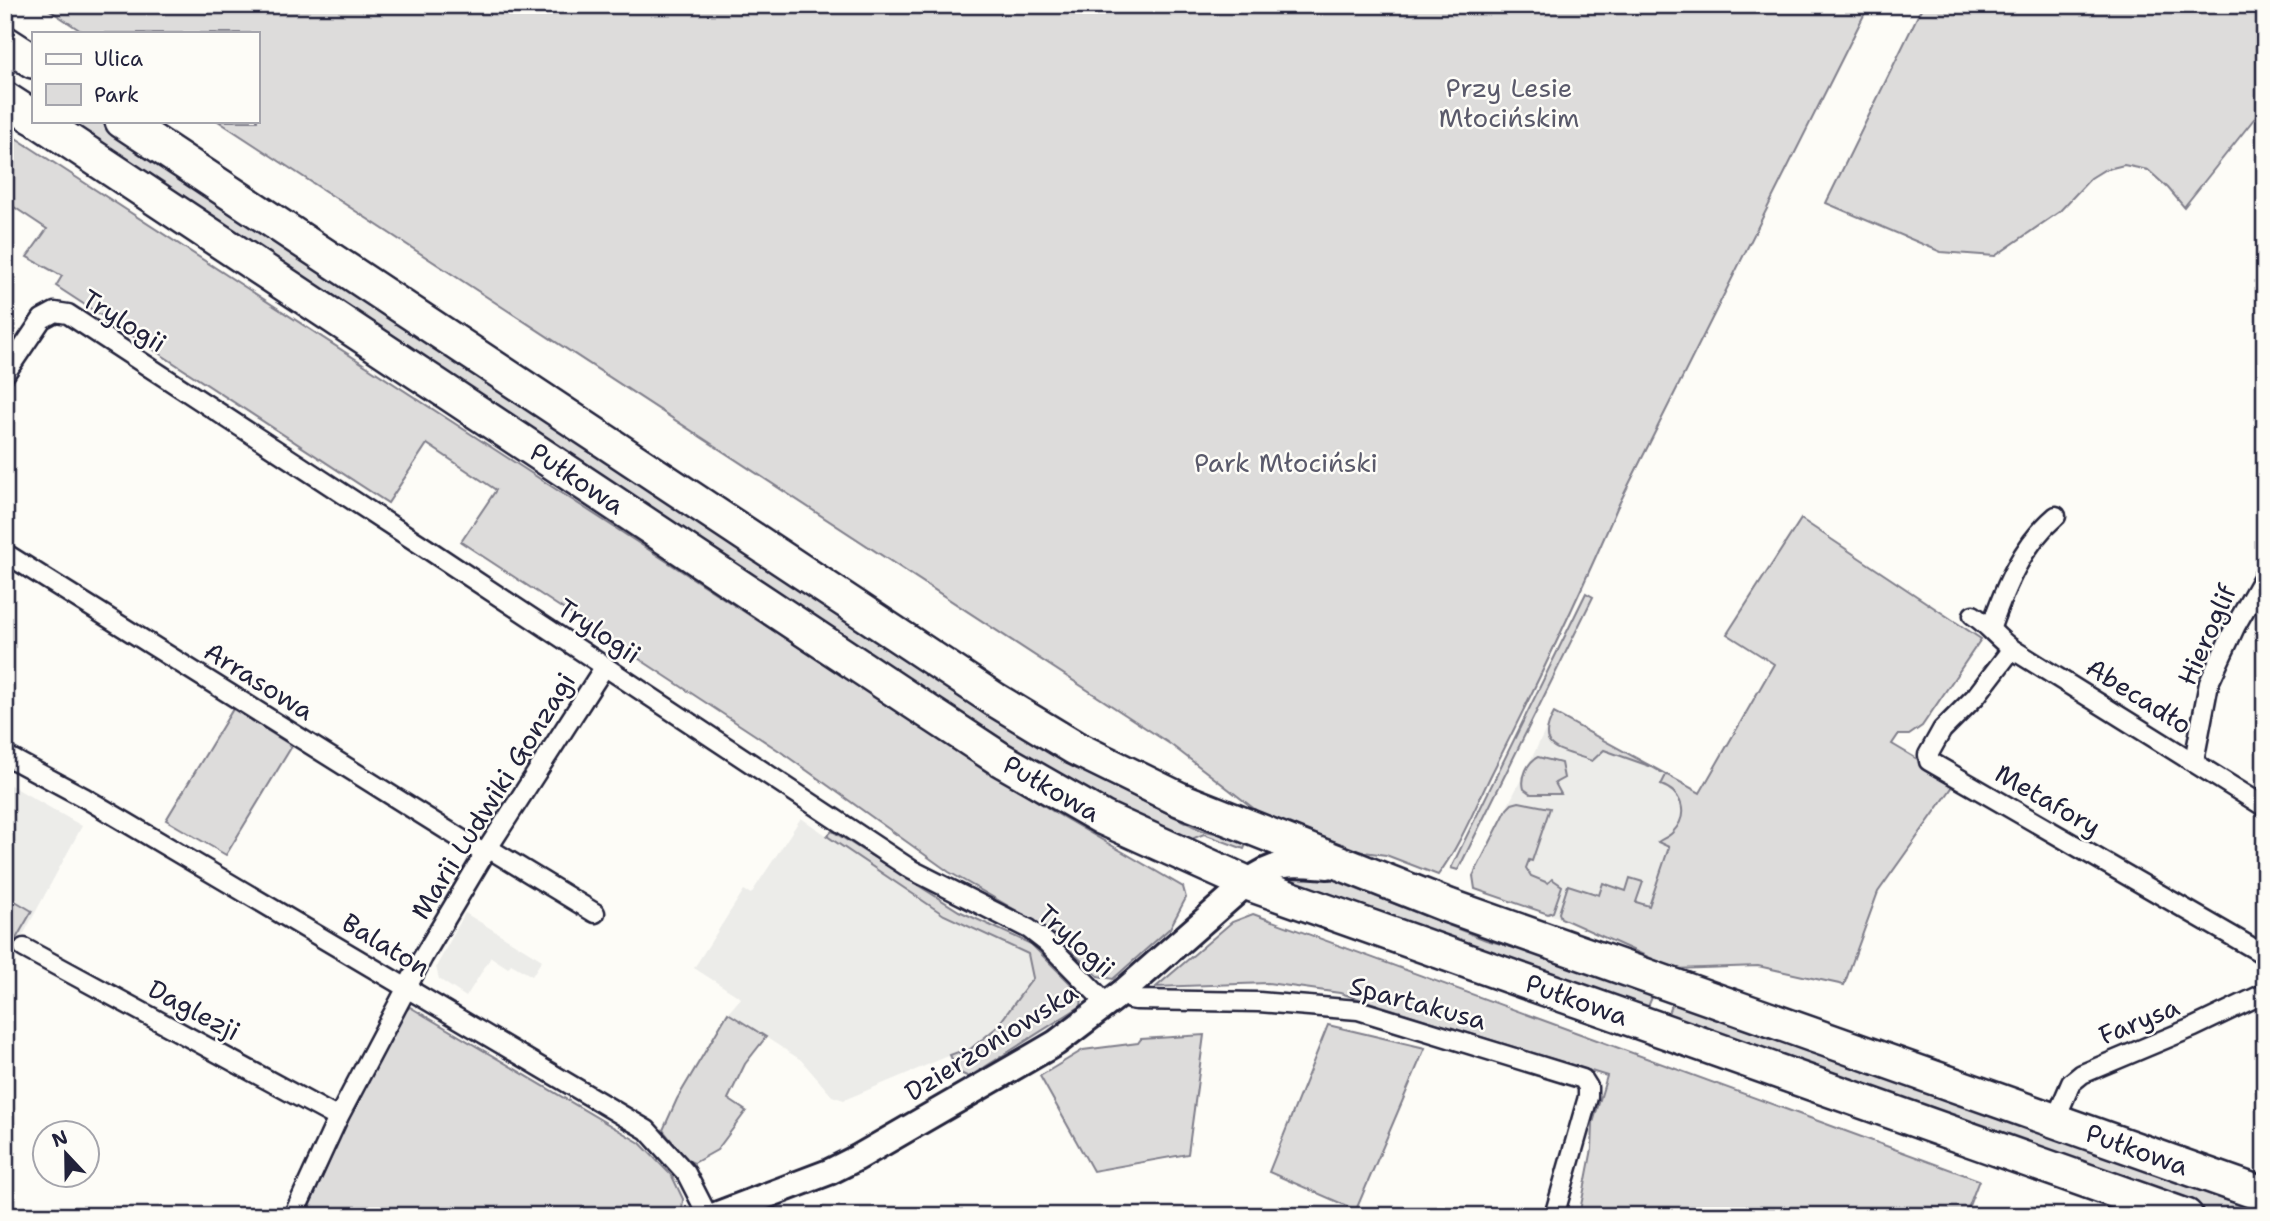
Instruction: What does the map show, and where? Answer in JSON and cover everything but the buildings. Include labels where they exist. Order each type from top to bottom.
[{"type":"highway","points":[[5,43],[32,60]]},
{"type":"highway","points":[[5,99],[32,116]]},
{"type":"highway","name":"Pułkowa","points":[[41,122],[1000,759],[1130,832],[1247,883],[2186,1216]]},
{"type":"highway","name":"Pułkowa","points":[[124,122],[1022,717],[1075,748],[1179,799],[1449,906],[2265,1195]]},
{"type":"street","name":"Trylogii","points":[[5,374],[42,319],[55,312],[68,314],[912,870],[1028,929],[1115,998]]},
{"type":"street","points":[[1992,623],[2017,564],[2056,516]]},
{"type":"street","name":"Arrasowa","points":[[5,553],[486,851],[595,913]]},
{"type":"street","name":"Hieroglif","points":[[2194,761],[2209,682],[2236,625],[2265,574]]},
{"type":"street","name":"Abecadło","points":[[1973,615],[1992,623],[1993,632],[2012,649],[2265,807]]},
{"type":"street","name":"Metafory","points":[[2012,649],[1976,696],[1942,730],[1928,755],[1929,761],[2265,955]]},
{"type":"street","name":"Marii Ludwiki Gonzagi","points":[[293,1216],[338,1118],[423,957],[486,851],[605,666]]},
{"type":"street","name":"Balaton","points":[[5,755],[85,798],[647,1130],[686,1173],[710,1216]]},
{"type":"street","name":"Dzierżoniowska","points":[[710,1216],[829,1172],[1045,1049],[1115,998],[1265,870],[1285,863],[1353,869]]},
{"type":"street","name":"Daglezji","points":[[24,948],[338,1118]]},
{"type":"street","name":"Farysa","points":[[2056,1120],[2071,1083],[2082,1074],[2194,1027],[2265,993]]},
{"type":"street","name":"Spartakusa","points":[[1115,998],[1259,1002],[1358,1010],[1574,1074],[1586,1082],[1588,1097],[1554,1216]]},
{"type":"shaded area","points":[[1554,713],[1700,793],[1641,954],[1561,918],[1475,889],[1473,876]]},
{"type":"shaded area","points":[[5,782],[82,826],[14,952],[5,947]]},
{"type":"shaded area","points":[[801,818],[944,915],[1028,953],[1033,978],[996,1028],[963,1055],[958,1052],[844,1100],[832,1096],[801,1060],[728,1013],[741,998],[694,968],[744,890],[751,894]]},
{"type":"shaded area","points":[[465,913],[542,960],[532,976],[511,964],[508,968],[491,957],[466,997],[439,979],[436,967]]},
{"type":"green space","name":"Park Młociński","points":[[42,5],[1869,5],[1617,508],[1468,824],[1438,875],[1386,855],[1356,851],[1261,814],[1170,744],[220,122],[259,122],[259,32],[82,32]]},
{"type":"green space","points":[[1923,5],[2265,5],[2265,105],[2184,207],[2148,170],[2124,165],[2104,170],[2091,178],[2059,212],[1995,256],[1941,252],[1826,203]]},
{"type":"green space","points":[[59,122],[106,122],[1073,766],[1201,830],[1248,840],[1244,849],[1204,834],[1194,838],[1189,847],[1085,797]]},
{"type":"green space","points":[[5,131],[1054,812],[1183,887],[1186,898],[1170,928],[1113,979],[1098,976],[1045,927],[949,872],[781,752],[461,542],[496,490],[427,444],[388,503],[56,286],[62,276],[27,257],[47,229],[5,201]]},
{"type":"green space","points":[[1801,519],[1981,639],[1922,726],[1909,735],[1898,735],[1892,744],[1956,782],[1878,892],[1844,985],[1758,966],[1675,969],[1561,918],[1559,913],[1568,885],[1599,895],[1603,883],[1626,891],[1630,878],[1643,882],[1636,902],[1649,906],[1669,847],[1658,842],[1678,826],[1682,811],[1674,793],[1661,785],[1666,775],[1652,767],[1604,750],[1592,761],[1554,747],[1547,735],[1554,713],[1700,793],[1774,664],[1727,634]]},
{"type":"green space","points":[[1586,593],[1593,597],[1458,870],[1451,868]]},
{"type":"green space","points":[[233,709],[292,746],[226,855],[166,820]]},
{"type":"green space","points":[[1538,757],[1561,763],[1564,778],[1555,783],[1561,794],[1531,794],[1524,789],[1526,771]]},
{"type":"green space","points":[[1519,802],[1550,808],[1532,861],[1529,860],[1526,868],[1531,876],[1548,883],[1552,879],[1562,886],[1553,912],[1548,914],[1475,889],[1473,876],[1507,809]]},
{"type":"green space","points":[[832,831],[959,911],[1031,944],[1081,994],[1081,1006],[969,1077],[958,1072],[950,1055],[958,1052],[963,1055],[996,1028],[1033,978],[1028,954],[944,915],[827,836]]},
{"type":"green space","points":[[1276,873],[1321,875],[1486,940],[1576,964],[1655,990],[1645,1014],[1282,885]]},
{"type":"green space","points":[[5,895],[32,911],[10,949],[5,947]]},
{"type":"green space","points":[[1253,914],[1979,1180],[1965,1216],[1579,1216],[1592,1149],[1593,1123],[1607,1076],[1340,993],[1268,983],[1156,987],[1232,922]]},
{"type":"green space","points":[[1674,997],[2265,1205],[2265,1216],[2215,1216],[1665,1022]]},
{"type":"green space","points":[[410,1007],[640,1143],[672,1176],[683,1199],[682,1210],[673,1216],[305,1216],[344,1128],[404,1012]]},
{"type":"green space","points":[[728,1013],[766,1037],[745,1064],[728,1099],[746,1111],[717,1150],[694,1163],[687,1160],[663,1130],[677,1099]]},
{"type":"green space","points":[[1328,1025],[1425,1048],[1356,1210],[1269,1172]]},
{"type":"green space","points":[[1204,1035],[1188,1154],[1093,1171],[1040,1076],[1083,1050],[1138,1043],[1141,1039]]},
{"type":"park label","name":"Przy Lesie Młocińskim","points":[[1509,103]]}]
